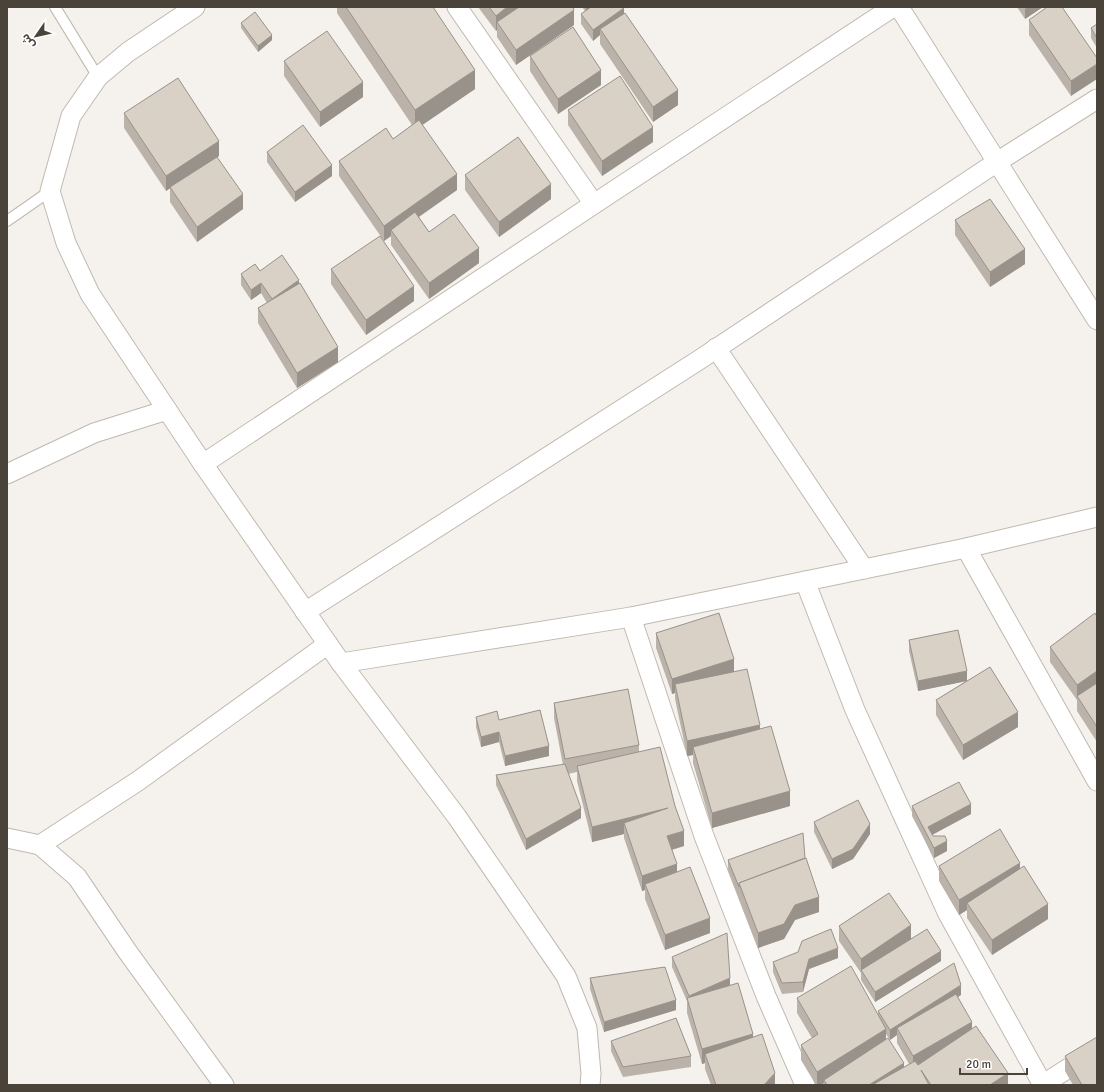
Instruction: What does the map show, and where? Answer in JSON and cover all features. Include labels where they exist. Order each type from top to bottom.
[{"type":"street","points":[[195,7],[128,52],[98,77],[71,116],[50,191],[66,243],[90,294],[203,464],[341,663],[458,817],[566,976],[587,1028],[591,1074],[590,1085]]},
{"type":"street","points":[[457,7],[594,204]]},
{"type":"street","points":[[203,464],[893,7]]},
{"type":"street","points":[[899,7],[1097,320]]},
{"type":"street","points":[[305,612],[716,348],[997,162],[1097,99]]},
{"type":"street","points":[[716,348],[864,569]]},
{"type":"street","points":[[7,474],[94,433],[167,410]]},
{"type":"street","points":[[341,663],[630,617],[966,548],[1097,517]]},
{"type":"street","points":[[966,548],[1097,782]]},
{"type":"street","points":[[805,581],[855,710],[948,914],[1043,1085],[1097,1050]]},
{"type":"street","points":[[630,617],[704,836],[766,996],[805,1085]]},
{"type":"street","points":[[40,845],[138,781],[328,644]]},
{"type":"street","points":[[7,838],[40,845],[77,877],[127,951],[224,1085]]},
{"type":"lane","points":[[55,7],[98,77]]},
{"type":"lane","points":[[7,221],[50,191]]},
{"type":"building","points":[[346,7],[433,7],[475,70],[415,110]]},
{"type":"building","points":[[489,7],[507,7],[496,16]]},
{"type":"building","points":[[519,7],[573,7],[574,10],[516,50],[497,22]]},
{"type":"building","points":[[591,7],[624,8],[593,30],[581,14]]},
{"type":"building","points":[[1047,7],[1062,7],[1097,58],[1097,64],[1071,81],[1029,20]]},
{"type":"building","points":[[255,12],[272,35],[258,46],[241,23]]},
{"type":"building","points":[[625,13],[678,90],[653,107],[600,29]]},
{"type":"building","points":[[1097,24],[1097,38],[1091,28]]},
{"type":"building","points":[[573,27],[601,70],[558,99],[530,56]]},
{"type":"building","points":[[327,31],[363,82],[320,112],[284,61]]},
{"type":"building","points":[[620,76],[653,127],[602,161],[568,110]]},
{"type":"building","points":[[178,78],[219,141],[166,176],[124,113]]},
{"type":"building","points":[[419,120],[457,174],[384,226],[339,161],[386,128],[393,139]]},
{"type":"building","points":[[303,125],[332,165],[295,192],[267,152]]},
{"type":"building","points":[[518,137],[551,184],[499,222],[465,175]]},
{"type":"building","points":[[217,157],[243,194],[197,227],[170,187]]},
{"type":"building","points":[[990,199],[1025,249],[990,272],[955,220]]},
{"type":"building","points":[[415,212],[429,232],[454,214],[479,248],[429,283],[391,230]]},
{"type":"building","points":[[380,236],[414,286],[366,320],[331,269]]},
{"type":"building","points":[[282,255],[299,280],[272,299],[261,283],[251,290],[241,274],[255,264],[260,271]]},
{"type":"building","points":[[300,283],[338,347],[297,373],[258,308]]},
{"type":"building","points":[[719,613],[734,659],[672,679],[656,633]]},
{"type":"building","points":[[1095,613],[1097,617],[1097,671],[1077,685],[1050,647]]},
{"type":"building","points":[[958,630],[967,671],[918,681],[909,640]]},
{"type":"building","points":[[990,667],[1018,712],[963,745],[936,700]]},
{"type":"building","points":[[747,669],[760,725],[687,741],[675,684]]},
{"type":"building","points":[[1097,683],[1097,727],[1077,696]]},
{"type":"building","points":[[628,689],[639,745],[565,759],[554,703]]},
{"type":"building","points":[[540,710],[549,746],[505,756],[499,732],[481,737],[476,717],[497,711],[499,720]]},
{"type":"building","points":[[771,726],[790,791],[712,813],[693,747]]},
{"type":"building","points":[[660,747],[675,806],[684,831],[667,836],[677,864],[642,876],[624,823],[668,808],[592,827],[577,766]]},
{"type":"building","points":[[565,764],[581,808],[526,839],[496,775]]},
{"type":"building","points":[[959,782],[971,804],[928,827],[933,836],[945,836],[947,841],[934,848],[912,806]]},
{"type":"building","points":[[858,800],[870,824],[853,849],[832,859],[814,822]]},
{"type":"building","points":[[1000,829],[1020,863],[959,900],[939,866]]},
{"type":"building","points":[[803,833],[805,858],[739,883],[739,887],[728,860]]},
{"type":"building","points":[[806,858],[819,897],[795,905],[784,924],[758,933],[739,883]]},
{"type":"building","points":[[1024,866],[1048,904],[992,940],[967,903]]},
{"type":"building","points":[[690,867],[710,918],[665,935],[645,884]]},
{"type":"building","points":[[889,893],[911,925],[861,959],[839,926]]},
{"type":"building","points":[[831,929],[838,948],[809,959],[803,982],[782,983],[773,962],[798,952],[802,941]]},
{"type":"building","points":[[927,929],[941,951],[875,992],[861,970]]},
{"type":"building","points":[[727,933],[730,978],[689,996],[672,957]]},
{"type":"building","points":[[954,963],[961,985],[890,1030],[878,1011]]},
{"type":"building","points":[[851,966],[886,1029],[817,1072],[801,1045],[818,1034],[797,998]]},
{"type":"building","points":[[665,967],[676,1000],[604,1022],[590,978]]},
{"type":"building","points":[[738,983],[753,1034],[702,1049],[687,998]]},
{"type":"building","points":[[956,994],[972,1022],[913,1056],[897,1028]]},
{"type":"building","points":[[676,1018],[691,1056],[623,1067],[611,1041]]},
{"type":"building","points":[[976,1026],[1008,1073],[990,1085],[931,1085],[921,1070],[929,1085],[872,1085],[915,1061],[918,1065]]},
{"type":"building","points":[[762,1034],[775,1073],[764,1085],[716,1085],[705,1054]]},
{"type":"building","points":[[1097,1037],[1097,1085],[1082,1085],[1065,1056]]},
{"type":"building","points":[[888,1038],[904,1063],[869,1085],[827,1085],[824,1080]]}]
